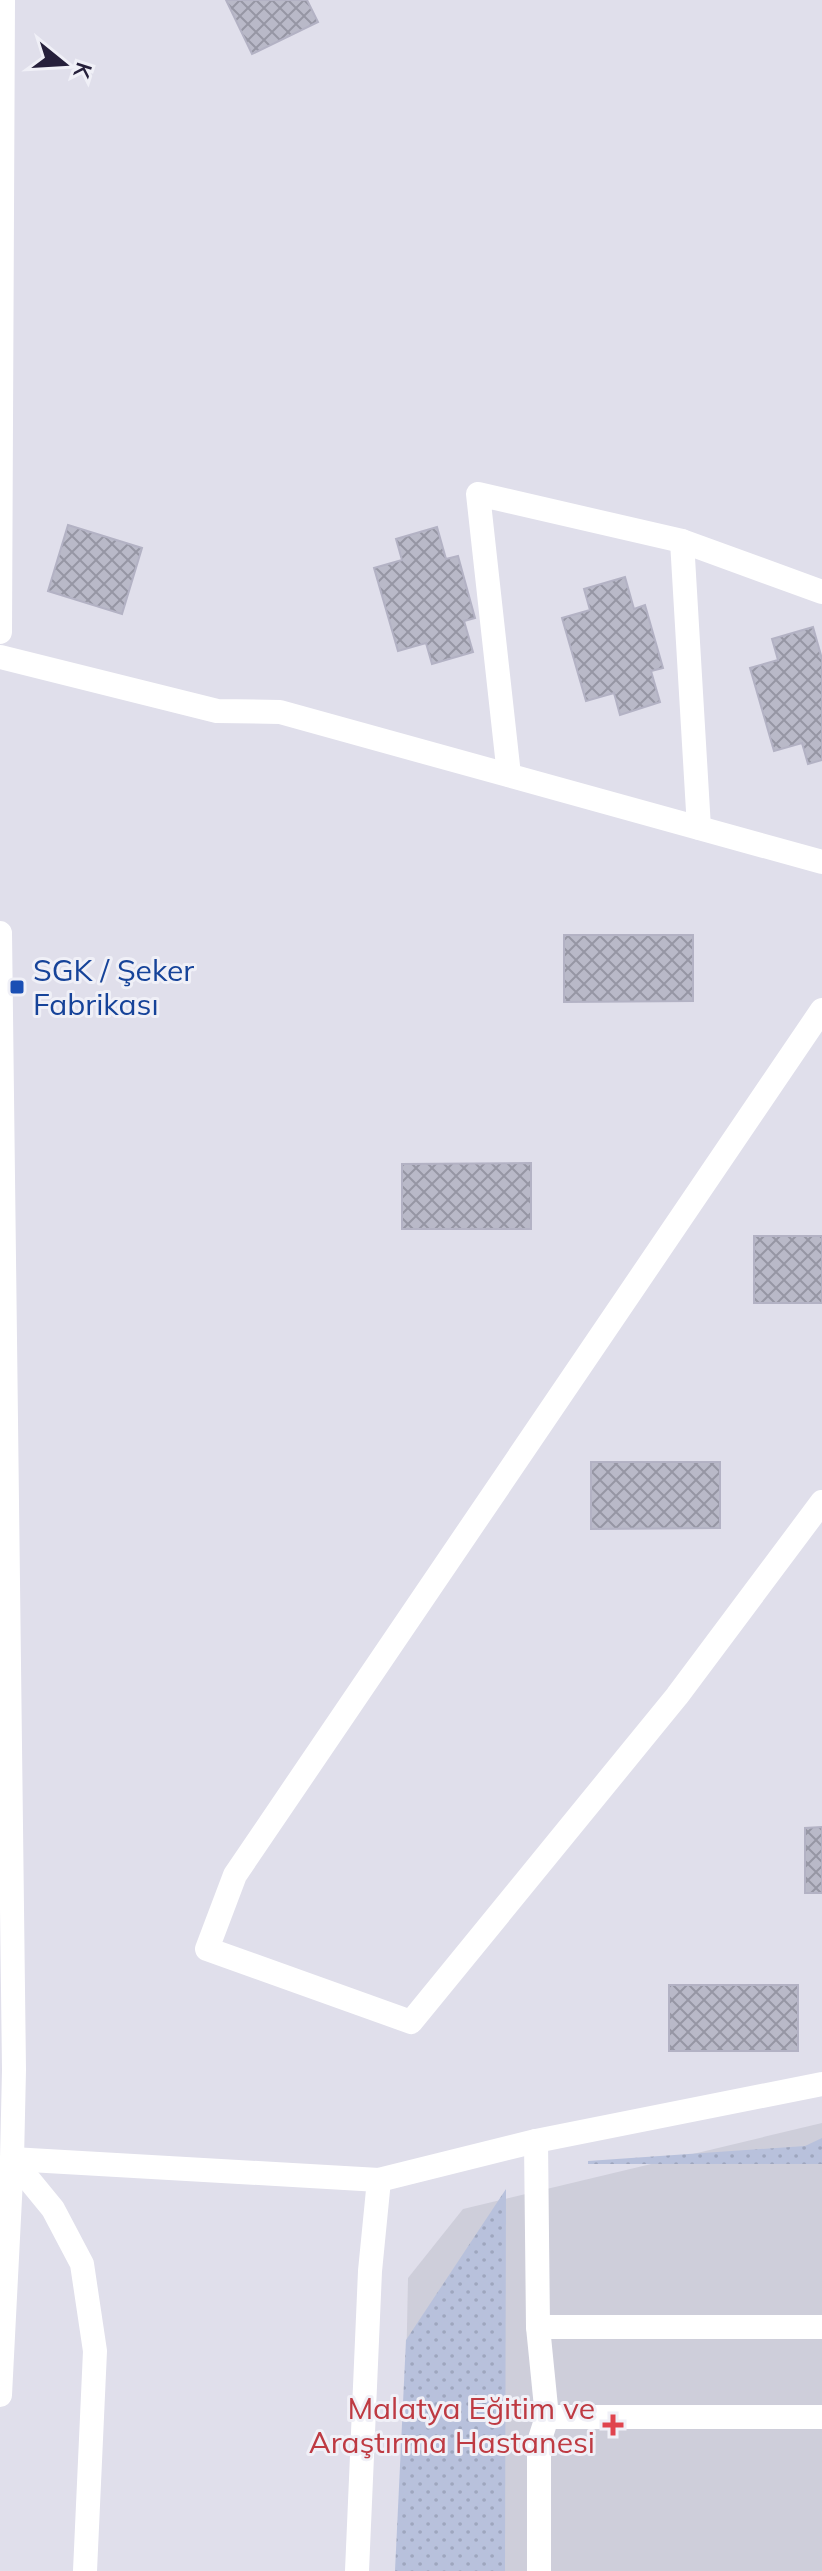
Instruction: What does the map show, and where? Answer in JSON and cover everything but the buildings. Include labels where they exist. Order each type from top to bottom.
[{"type":"street","points":[[0,632],[3,0]]},
{"type":"street","points":[[509,775],[478,494],[682,541],[822,592]]},
{"type":"street","points":[[682,541],[699,828]]},
{"type":"street","points":[[0,657],[217,711],[280,712],[822,862]]},
{"type":"street","points":[[0,933],[14,2070],[0,2395]]},
{"type":"street","points":[[822,1010],[235,1875],[207,1949],[411,2022],[677,1696],[822,1502]]},
{"type":"street","points":[[12,2159],[379,2180],[536,2141],[822,2084]]},
{"type":"street","points":[[536,2141],[538,2327],[547,2417],[539,2442],[539,2571]]},
{"type":"street","points":[[12,2159],[53,2209],[82,2264],[95,2351],[85,2571]]},
{"type":"street","points":[[357,2571],[370,2271],[379,2180]]},
{"type":"street","points":[[538,2327],[822,2327]]},
{"type":"street","points":[[547,2417],[822,2417]]},
{"type":"shaded area","name":"Malatya Eğitim ve Araştırma Hastanesi","points":[[822,2123],[822,2571],[402,2571],[408,2278],[463,2209]]},
{"type":"shaded area","points":[[822,2138],[822,2164],[588,2164],[588,2161],[805,2146]]},
{"type":"shaded area","points":[[506,2189],[505,2571],[395,2571],[406,2340]]},
{"type":"place","name":"SGK / Şeker Fabrikası","points":[[17,987]]},
{"type":"place","name":"Malatya Eğitim ve Araştırma Hastanesi","points":[[613,2425]]}]
